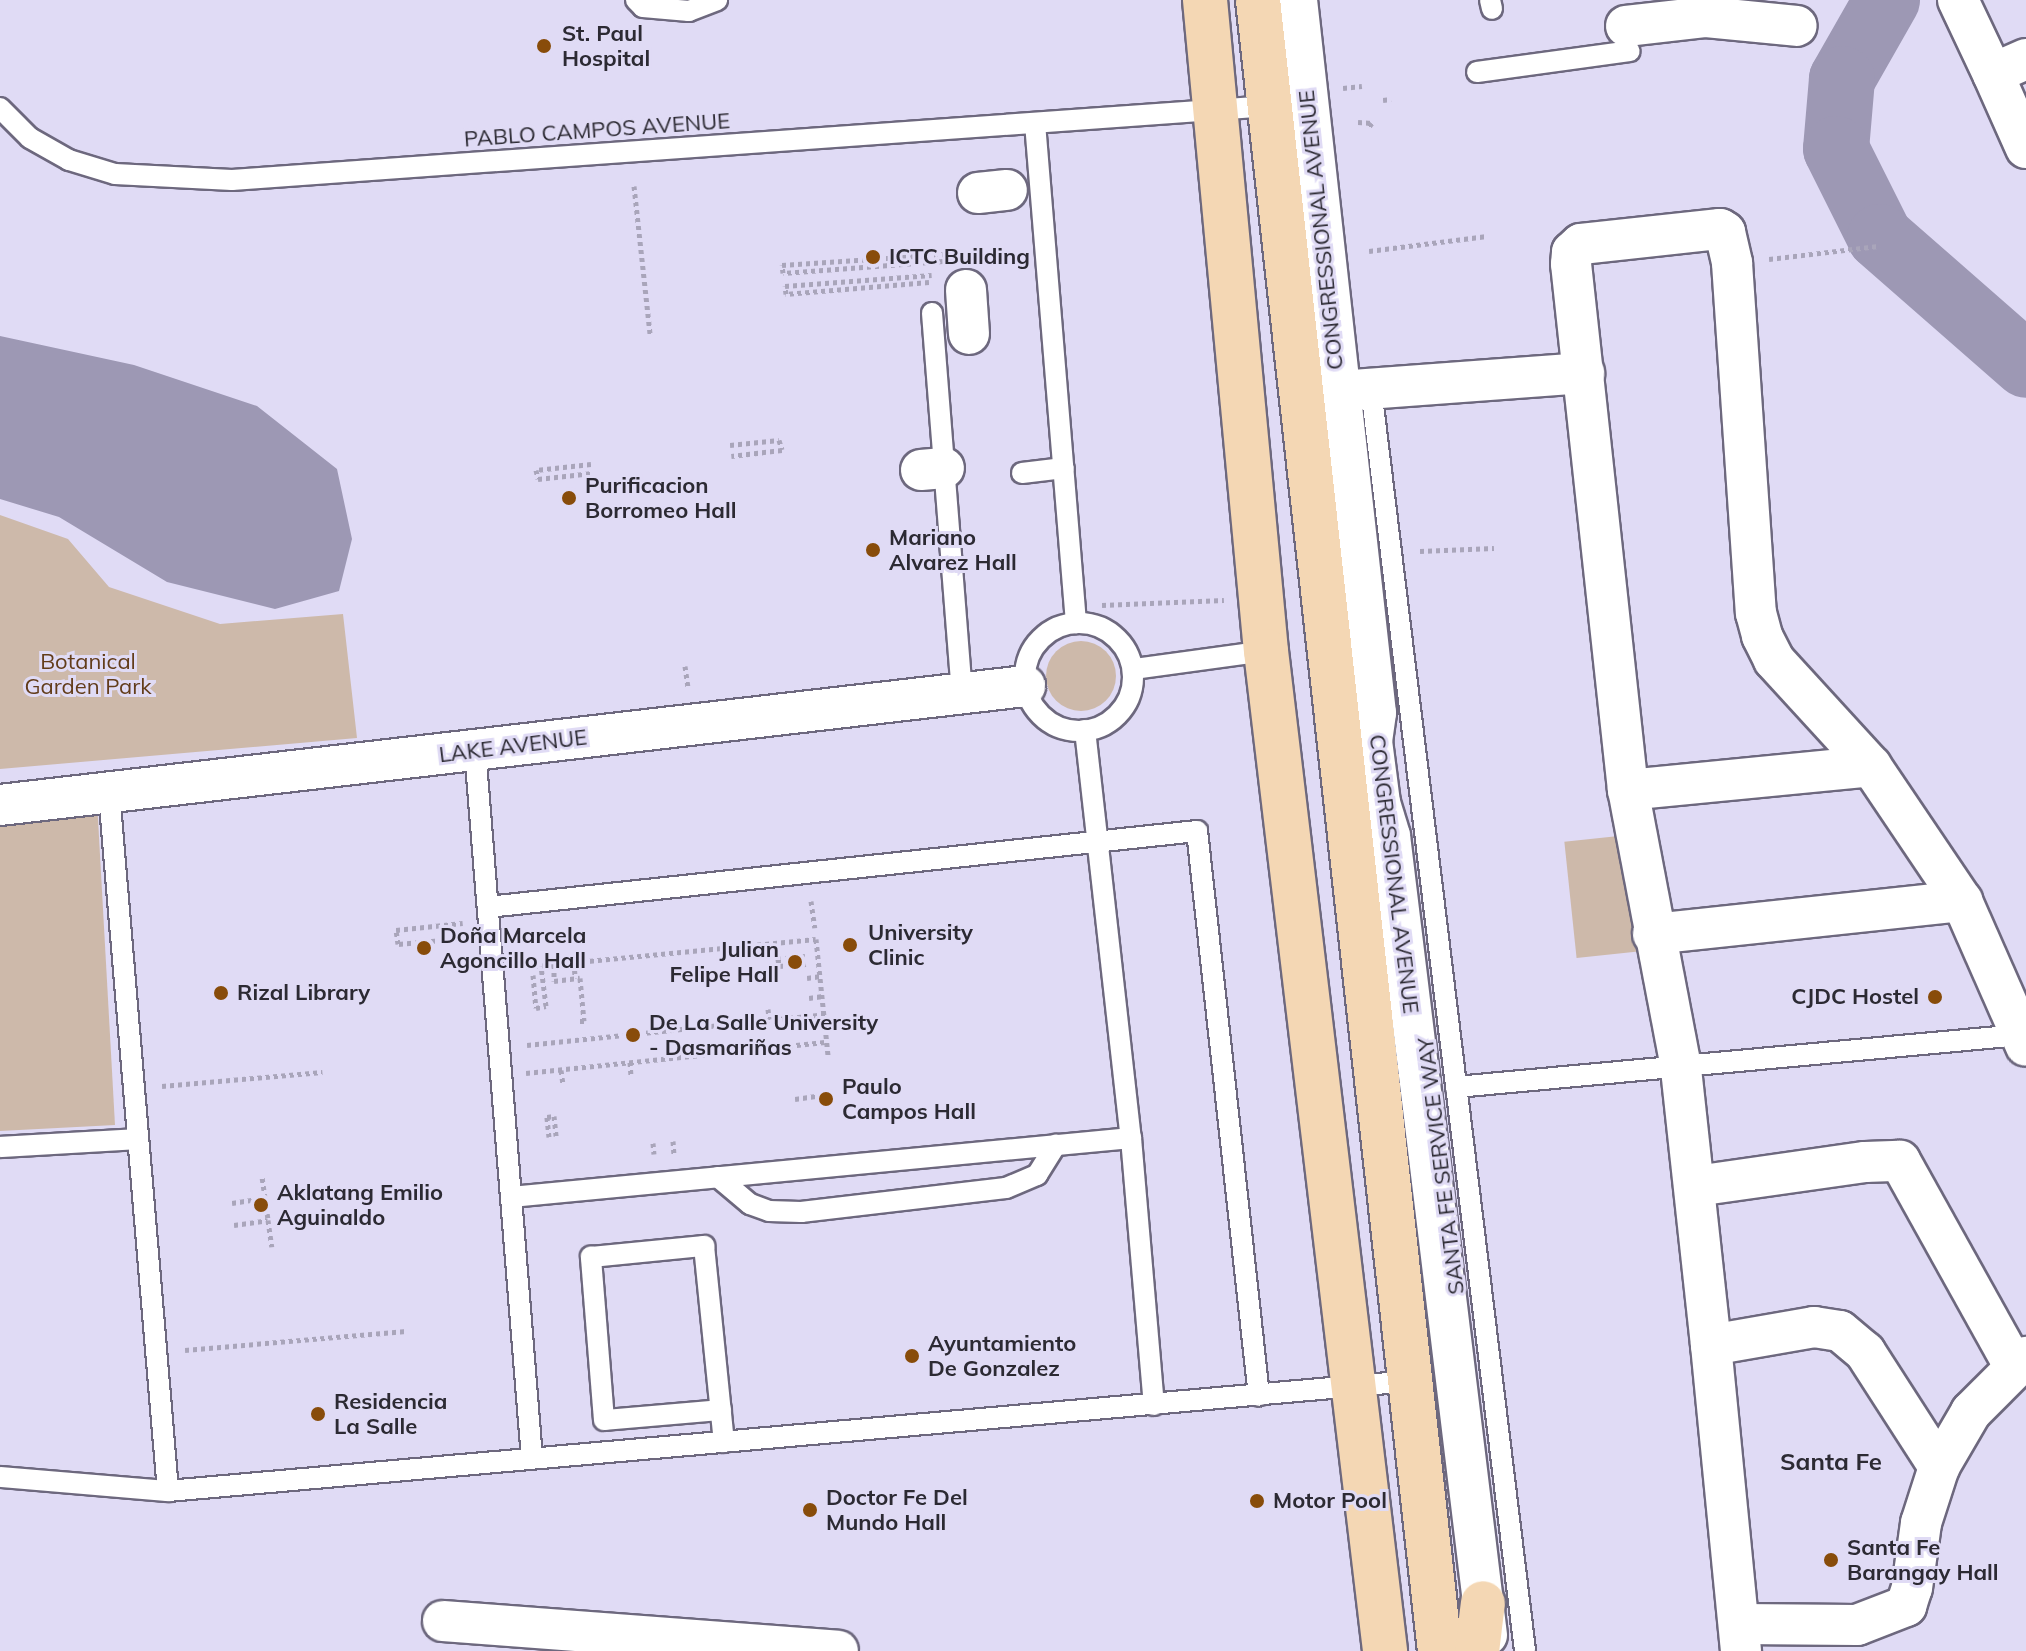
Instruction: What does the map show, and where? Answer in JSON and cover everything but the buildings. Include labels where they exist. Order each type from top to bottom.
[{"type":"main road","points":[[1205,0],[1266,651],[1351,1388],[1385,1651]]},
{"type":"main road","name":"CONGRESSIONAL AVENUE","points":[[1258,0],[1269,106],[1336,392],[1410,1381],[1440,1651]]},
{"type":"main road","points":[[1477,1651],[1483,1603]]},
{"type":"main road","points":[[1435,1607],[1452,1651]]},
{"type":"street","name":"CONGRESSIONAL AVENUE","points":[[1297,0],[1336,392],[1376,713],[1372,741],[1380,803],[1390,836],[1488,1651]]},
{"type":"street","points":[[1958,0],[2010,67],[2026,148]]},
{"type":"street","points":[[1625,26],[1706,17],[1797,26]]},
{"type":"street","points":[[1696,1186],[1878,1160],[1900,1161],[2020,1361],[1971,1412],[1939,1467],[1921,1523],[1912,1588],[1906,1606],[1857,1625],[1741,1637],[1696,1186],[1681,1067],[1653,934],[1628,790],[1571,264],[1572,252],[1581,244],[1720,229],[1728,238],[1756,613],[1762,636],[1774,660],[1871,766],[1962,901],[2023,1041]]},
{"type":"street","points":[[949,272],[969,334]]},
{"type":"street","points":[[1336,392],[1584,373]]},
{"type":"street","name":"LAKE AVENUE","points":[[0,805],[1025,686]]},
{"type":"street","points":[[1628,790],[1871,766]]},
{"type":"street","points":[[1653,934],[1962,901]]},
{"type":"street","points":[[1711,1345],[1814,1327],[1840,1331],[1865,1352],[1939,1467]]},
{"type":"street","points":[[443,1621],[746,1647],[838,1651]]},
{"type":"lane","points":[[636,0],[643,7],[689,11],[717,0]]},
{"type":"lane","points":[[1477,72],[1625,26]]},
{"type":"lane","name":"PABLO CAMPOS AVENUE","points":[[0,108],[30,138],[69,160],[115,174],[232,180],[1269,106]]},
{"type":"lane","points":[[1035,123],[1076,614]]},
{"type":"lane","points":[[932,313],[933,469],[962,694]]},
{"type":"lane","name":"SANTA FE SERVICE WAY","points":[[1336,392],[1456,1087],[1525,1651]]},
{"type":"lane","points":[[1022,473],[1064,468]]},
{"type":"lane","points":[[1076,614],[1120,640],[1134,669],[1128,702],[1117,716],[1103,726],[1085,730],[1069,730],[1047,720],[1031,702],[1025,686],[1025,668],[1031,651],[1043,636],[1076,614]]},
{"type":"lane","points":[[1134,669],[1266,651]]},
{"type":"lane","points":[[1085,730],[1131,1138],[1154,1405]]},
{"type":"lane","points":[[475,750],[532,1459]]},
{"type":"lane","points":[[109,793],[168,1491]]},
{"type":"lane","points":[[488,907],[1197,831],[1259,1396]]},
{"type":"lane","points":[[1456,1087],[2023,1041]]},
{"type":"lane","points":[[511,1197],[1131,1138]]},
{"type":"lane","points":[[0,1147],[138,1139]]},
{"type":"lane","points":[[718,1177],[750,1204],[769,1211],[801,1212],[1006,1188],[1024,1182],[1044,1169],[1056,1145]]},
{"type":"lane","points":[[721,1410],[604,1420],[591,1257],[704,1246],[721,1410],[724,1442]]},
{"type":"lane","points":[[0,1477],[168,1491],[1410,1381]]},
{"type":"path","points":[[1383,100],[1391,99]]},
{"type":"path","points":[[1358,122],[1368,120],[1372,123],[1368,128],[1364,124],[1369,120],[1372,120]]},
{"type":"path","points":[[634,186],[650,334]]},
{"type":"path","points":[[1369,251],[1487,236]]},
{"type":"path","points":[[1732,263],[1878,246]]},
{"type":"path","points":[[782,265],[949,272],[783,273],[782,265]]},
{"type":"path","points":[[949,272],[786,294],[785,286],[949,272]]},
{"type":"path","points":[[730,445],[779,440],[782,450],[731,456]]},
{"type":"path","points":[[591,464],[536,470],[538,479],[593,473]]},
{"type":"path","points":[[1420,551],[1494,548]]},
{"type":"path","points":[[1076,614],[1232,600]]},
{"type":"path","points":[[443,940],[398,944],[396,930],[456,924]]},
{"type":"path","points":[[526,967],[816,939],[828,1056]]},
{"type":"path","points":[[754,944],[755,953]]},
{"type":"path","points":[[738,946],[739,954]]},
{"type":"path","points":[[691,951],[692,960]]},
{"type":"path","points":[[671,953],[672,961]]},
{"type":"path","points":[[805,956],[778,959],[779,966],[806,964]]},
{"type":"path","points":[[574,962],[575,978]]},
{"type":"path","points":[[554,965],[554,981],[580,978],[584,1021],[578,1021]]},
{"type":"path","points":[[541,966],[546,1006],[536,1008],[532,975],[534,1006],[547,1004],[543,974]]},
{"type":"path","points":[[807,978],[821,976]]},
{"type":"path","points":[[809,998],[823,996]]},
{"type":"path","points":[[768,1009],[769,1019]]},
{"type":"path","points":[[499,1048],[825,1014]]},
{"type":"path","points":[[501,1075],[827,1042]]},
{"type":"path","points":[[630,1062],[631,1077]]},
{"type":"path","points":[[561,1069],[563,1084]]},
{"type":"path","points":[[134,1089],[322,1072]]},
{"type":"path","points":[[795,1099],[816,1096]]},
{"type":"path","points":[[653,1143],[654,1157]]},
{"type":"path","points":[[262,1177],[272,1247]]},
{"type":"path","points":[[232,1203],[265,1198]]},
{"type":"path","points":[[234,1225],[268,1220]]},
{"type":"path","points":[[156,1352],[406,1331]]},
{"type":"green space","name":"Botanical Garden Park","points":[[0,515],[68,539],[109,587],[220,624],[343,614],[357,738],[0,769]]},
{"type":"green space","points":[[1081,641],[1106,651],[1116,676],[1106,701],[1081,711],[1056,701],[1046,676],[1056,651]]},
{"type":"green space","points":[[97,801],[115,1125],[0,1131],[0,807]]},
{"type":"green space","points":[[1628,835],[1640,951],[1577,958],[1564,842]]},
{"type":"shaded area","points":[[0,336],[134,365],[257,406],[337,469],[352,539],[339,591],[275,609],[167,582],[59,517],[0,499]]},
{"type":"waterway","points":[[1887,0],[1842,79],[1836,149],[1880,237],[2026,365]]},
{"type":"place","name":"St. Paul Hospital","points":[[544,46]]},
{"type":"place","name":"ICTC Building","points":[[873,257]]},
{"type":"place","name":"Purificacion Borromeo Hall","points":[[569,498]]},
{"type":"place","name":"Mariano Alvarez Hall","points":[[873,550]]},
{"type":"place","name":"University Clinic","points":[[850,945]]},
{"type":"place","name":"Doña Marcela Agoncillo Hall","points":[[424,948]]},
{"type":"place","name":"Julian Felipe Hall","points":[[795,962]]},
{"type":"place","name":"Rizal Library","points":[[221,993]]},
{"type":"place","name":"CJDC Hostel","points":[[1935,997]]},
{"type":"place","name":"De La Salle University - Dasmariñas","points":[[633,1035]]},
{"type":"place","name":"Paulo Campos Hall","points":[[826,1099]]},
{"type":"place","name":"Aklatang Emilio Aguinaldo","points":[[261,1205]]},
{"type":"place","name":"Ayuntamiento De Gonzalez","points":[[912,1356]]},
{"type":"place","name":"Residencia La Salle","points":[[318,1414]]},
{"type":"place","name":"Motor Pool","points":[[1257,1501]]},
{"type":"place","name":"Doctor Fe Del Mundo Hall","points":[[810,1510]]},
{"type":"place","name":"Santa Fe Barangay Hall","points":[[1831,1560]]},
{"type":"district","name":"Santa Fe","points":[[1831,1462]]}]
